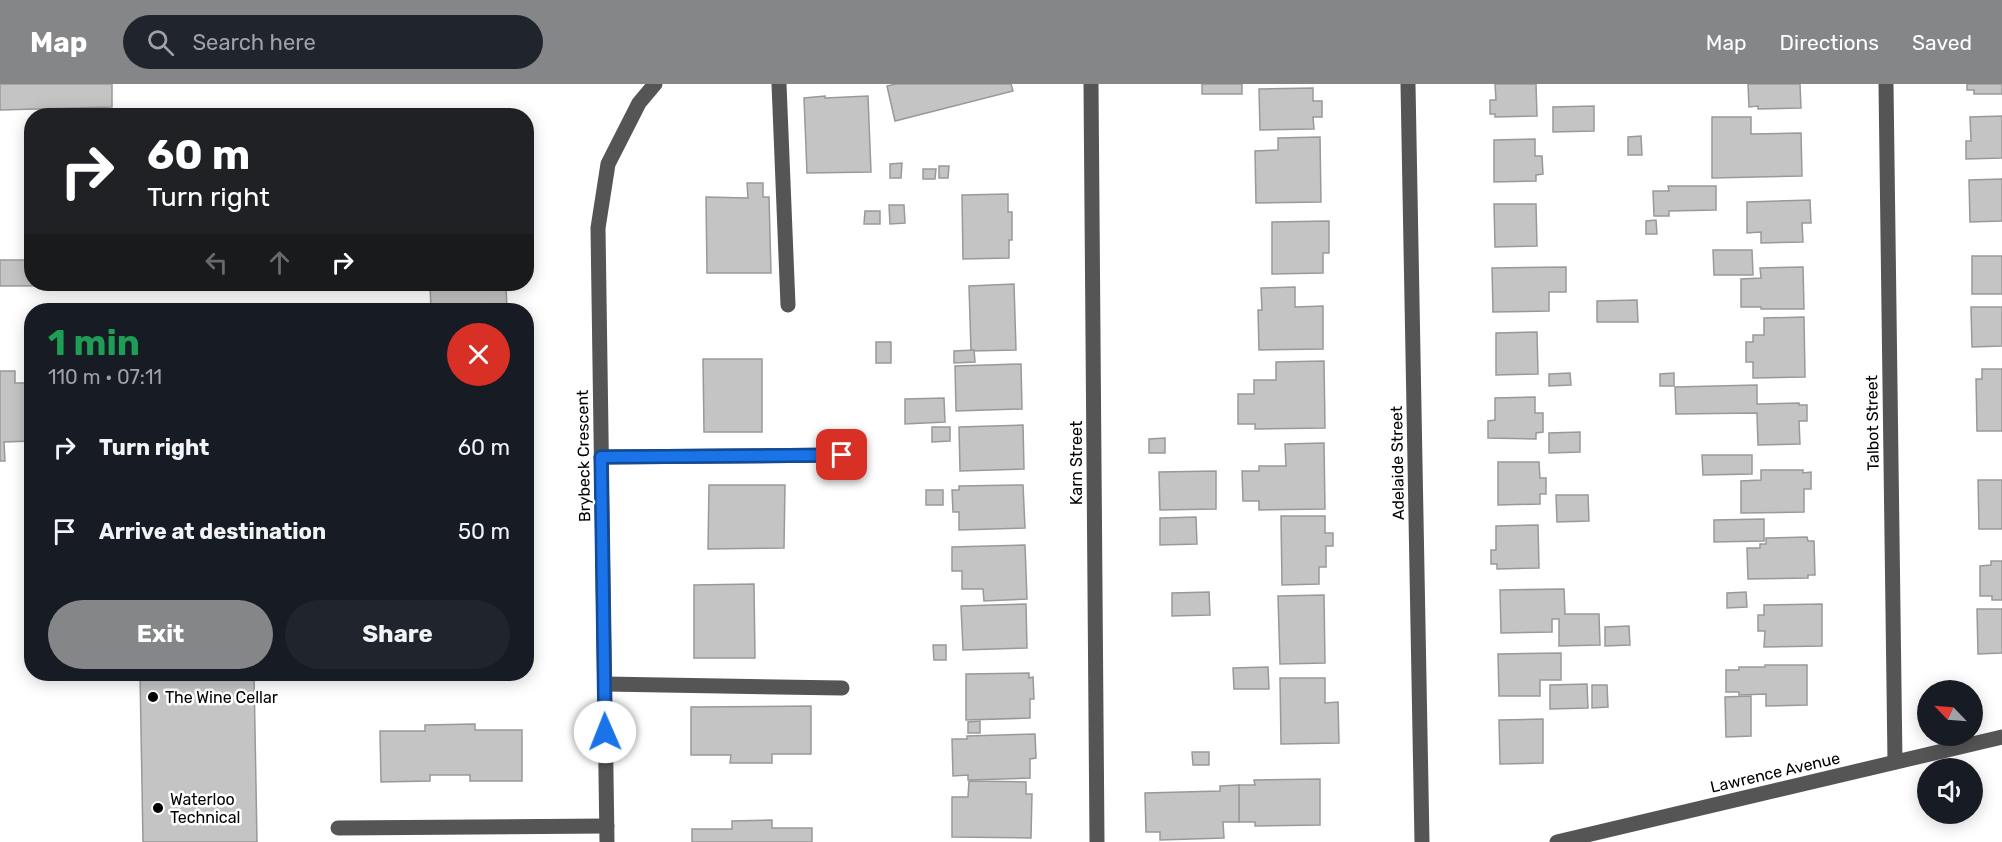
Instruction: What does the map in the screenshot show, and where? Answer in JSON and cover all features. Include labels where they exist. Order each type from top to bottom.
[{"type":"street","name":"Brybeck Crescent","points":[[607,842],[598,228],[608,164],[639,103],[655,84]]},
{"type":"street","points":[[779,84],[788,304]]},
{"type":"street","name":"Karn Street","points":[[1091,84],[1097,842]]},
{"type":"street","name":"Adelaide Street","points":[[1408,84],[1422,842]]},
{"type":"street","name":"Talbot Street","points":[[1886,84],[1895,762]]},
{"type":"street","points":[[601,457],[842,455]]},
{"type":"street","points":[[604,684],[842,688]]},
{"type":"street","name":"Lawrence Avenue","points":[[1557,842],[2002,737]]},
{"type":"street","points":[[338,828],[607,826]]},
{"type":"building","points":[[0,84],[112,84],[112,107],[0,110]]},
{"type":"building","points":[[896,84],[1011,84],[1013,91],[895,121],[887,86]]},
{"type":"building","points":[[1202,84],[1242,84],[1242,94],[1202,94]]},
{"type":"building","points":[[1495,84],[1536,84],[1537,116],[1495,117],[1495,114],[1490,114],[1490,100],[1496,100]]},
{"type":"building","points":[[1748,84],[1800,84],[1801,108],[1758,109],[1758,106],[1749,107]]},
{"type":"building","points":[[1967,84],[2002,84],[2002,94],[1974,94],[1974,90],[1967,90]]},
{"type":"building","points":[[1313,88],[1313,101],[1322,101],[1322,117],[1313,117],[1314,129],[1260,130],[1259,89]]},
{"type":"building","points":[[825,96],[825,98],[868,96],[871,172],[807,173],[804,98]]},
{"type":"building","points":[[1594,106],[1594,131],[1553,132],[1553,107]]},
{"type":"building","points":[[2002,116],[2002,158],[1966,159],[1966,141],[1971,141],[1970,117]]},
{"type":"building","points":[[1712,117],[1751,117],[1751,134],[1801,133],[1802,176],[1712,178]]},
{"type":"building","points":[[1641,136],[1642,155],[1628,155],[1628,137]]},
{"type":"building","points":[[1320,137],[1321,202],[1256,203],[1255,151],[1278,150],[1278,138]]},
{"type":"building","points":[[1535,139],[1535,156],[1542,156],[1543,174],[1536,175],[1536,181],[1494,182],[1494,140]]},
{"type":"building","points":[[902,163],[901,178],[890,178],[890,164]]},
{"type":"building","points":[[939,166],[949,166],[948,178],[939,178]]},
{"type":"building","points":[[923,169],[936,169],[935,179],[923,179]]},
{"type":"building","points":[[2002,179],[2002,221],[1970,222],[1969,180]]},
{"type":"building","points":[[747,183],[763,183],[763,197],[769,197],[771,273],[707,273],[706,197],[748,198]]},
{"type":"building","points":[[1668,186],[1716,186],[1716,210],[1669,211],[1669,216],[1654,216],[1653,191],[1669,191]]},
{"type":"building","points":[[1008,194],[1008,212],[1012,212],[1012,240],[1009,240],[1009,258],[963,259],[962,195]]},
{"type":"building","points":[[1810,200],[1811,223],[1802,223],[1803,242],[1761,243],[1761,232],[1747,233],[1747,202]]},
{"type":"building","points":[[1494,204],[1536,204],[1537,246],[1495,247]]},
{"type":"building","points":[[889,205],[904,205],[905,223],[890,224]]},
{"type":"building","points":[[865,211],[880,211],[880,224],[864,224]]},
{"type":"building","points":[[1656,220],[1657,234],[1646,234],[1646,221]]},
{"type":"building","points":[[1329,221],[1329,253],[1323,253],[1323,273],[1272,274],[1272,222]]},
{"type":"building","points":[[1713,250],[1752,250],[1753,275],[1714,275]]},
{"type":"building","points":[[1972,256],[2002,256],[2002,294],[1972,294]]},
{"type":"building","points":[[0,260],[24,260],[24,286],[0,286]]},
{"type":"building","points":[[1566,267],[1566,292],[1549,292],[1549,311],[1493,312],[1492,268]]},
{"type":"building","points":[[1803,267],[1804,309],[1741,307],[1741,279],[1761,278],[1760,268]]},
{"type":"building","points":[[1014,284],[1016,350],[971,351],[969,286]]},
{"type":"building","points":[[1295,287],[1295,307],[1323,306],[1323,349],[1259,350],[1258,310],[1262,310],[1261,288]]},
{"type":"building","points":[[430,291],[506,291],[507,303],[431,303]]},
{"type":"building","points":[[1637,300],[1638,322],[1597,322],[1597,301]]},
{"type":"building","points":[[1971,307],[2002,307],[2002,346],[1972,347]]},
{"type":"building","points":[[1804,317],[1805,377],[1753,378],[1753,362],[1746,362],[1746,342],[1753,342],[1753,335],[1764,335],[1764,318]]},
{"type":"building","points":[[1537,332],[1538,374],[1496,375],[1496,333]]},
{"type":"building","points":[[876,342],[891,342],[891,363],[876,363]]},
{"type":"building","points":[[974,350],[975,362],[954,363],[954,351]]},
{"type":"building","points":[[703,359],[762,359],[762,432],[704,432]]},
{"type":"building","points":[[1324,361],[1325,428],[1255,429],[1255,424],[1238,424],[1238,394],[1254,394],[1254,380],[1276,380],[1276,362]]},
{"type":"building","points":[[1021,364],[1022,409],[956,411],[955,366]]},
{"type":"building","points":[[1982,369],[2002,369],[2002,431],[1977,431],[1976,379],[1982,379]]},
{"type":"building","points":[[0,371],[15,371],[15,383],[24,383],[24,441],[4,442],[5,461],[0,461]]},
{"type":"building","points":[[1570,373],[1571,385],[1549,386],[1549,374]]},
{"type":"building","points":[[1674,373],[1674,386],[1660,386],[1660,374]]},
{"type":"building","points":[[1757,385],[1757,404],[1799,403],[1799,405],[1807,405],[1807,421],[1799,421],[1800,444],[1758,445],[1757,413],[1676,414],[1675,387]]},
{"type":"building","points":[[1535,397],[1535,413],[1543,413],[1543,432],[1536,433],[1536,439],[1488,438],[1488,421],[1495,420],[1495,398]]},
{"type":"building","points":[[944,398],[945,422],[905,424],[905,399]]},
{"type":"building","points":[[1023,425],[1024,469],[960,471],[959,427]]},
{"type":"building","points":[[932,427],[950,427],[950,441],[932,442]]},
{"type":"building","points":[[1580,432],[1580,452],[1549,453],[1549,433]]},
{"type":"building","points":[[1165,438],[1165,453],[1149,453],[1149,439]]},
{"type":"building","points":[[1324,443],[1325,509],[1259,510],[1259,501],[1243,501],[1242,471],[1259,471],[1259,466],[1286,466],[1285,444]]},
{"type":"building","points":[[1702,455],[1752,455],[1752,474],[1703,475]]},
{"type":"building","points":[[1498,462],[1539,462],[1540,478],[1546,478],[1546,494],[1540,494],[1540,504],[1498,505]]},
{"type":"building","points":[[1761,470],[1811,472],[1811,489],[1804,489],[1804,512],[1741,513],[1741,481],[1761,480]]},
{"type":"building","points":[[1216,471],[1216,509],[1160,510],[1159,472]]},
{"type":"building","points":[[1978,480],[2002,480],[2002,529],[1979,529]]},
{"type":"building","points":[[709,485],[785,485],[784,548],[708,549]]},
{"type":"building","points":[[1023,485],[1025,528],[959,530],[959,512],[953,512],[952,490],[959,490],[959,486]]},
{"type":"building","points":[[926,490],[943,490],[943,505],[926,505]]},
{"type":"building","points":[[1556,495],[1588,495],[1589,521],[1557,522]]},
{"type":"building","points":[[1281,516],[1325,516],[1325,533],[1333,533],[1333,546],[1326,546],[1326,567],[1319,567],[1319,584],[1282,585]]},
{"type":"building","points":[[1196,517],[1197,544],[1160,545],[1160,518]]},
{"type":"building","points":[[1764,519],[1764,541],[1714,542],[1714,520]]},
{"type":"building","points":[[1538,525],[1539,568],[1497,569],[1497,564],[1491,564],[1491,550],[1496,550],[1496,526]]},
{"type":"building","points":[[1807,537],[1808,541],[1814,541],[1815,575],[1808,575],[1808,578],[1748,579],[1747,548],[1760,548],[1760,544],[1766,544],[1766,538]]},
{"type":"building","points":[[1025,545],[1027,599],[984,601],[983,589],[962,589],[962,571],[952,571],[952,547]]},
{"type":"building","points":[[1991,561],[2002,561],[2002,600],[1992,600],[1992,596],[1980,596],[1980,566],[1991,565]]},
{"type":"building","points":[[754,584],[755,658],[694,658],[694,585]]},
{"type":"building","points":[[1564,589],[1565,614],[1599,614],[1600,645],[1559,646],[1559,619],[1552,619],[1552,632],[1501,633],[1500,590]]},
{"type":"building","points":[[1209,592],[1210,615],[1172,616],[1172,593]]},
{"type":"building","points":[[1746,592],[1747,607],[1727,608],[1727,593]]},
{"type":"building","points":[[1324,595],[1325,663],[1280,664],[1278,596]]},
{"type":"building","points":[[1026,604],[1027,648],[963,650],[961,606]]},
{"type":"building","points":[[1822,604],[1822,646],[1764,647],[1765,631],[1758,631],[1758,615],[1764,615],[1764,605]]},
{"type":"building","points":[[1977,609],[2002,609],[2002,653],[1978,654]]},
{"type":"building","points":[[1629,626],[1630,645],[1605,646],[1605,627]]},
{"type":"building","points":[[933,645],[946,645],[946,660],[934,660]]},
{"type":"building","points":[[1561,653],[1561,680],[1540,680],[1540,696],[1499,696],[1498,654]]},
{"type":"building","points":[[1765,665],[1807,665],[1807,705],[1766,706],[1766,694],[1739,695],[1739,692],[1726,692],[1726,670],[1739,670],[1739,667],[1765,667]]},
{"type":"building","points":[[1268,667],[1269,689],[1234,689],[1233,668]]},
{"type":"building","points":[[1029,673],[1029,678],[1033,677],[1034,699],[1030,699],[1030,718],[966,720],[966,674]]},
{"type":"building","points":[[1280,678],[1325,678],[1325,703],[1338,702],[1339,743],[1281,744]]},
{"type":"building","points":[[140,681],[254,681],[257,842],[143,842]]},
{"type":"building","points":[[1587,684],[1588,708],[1550,709],[1550,685]]},
{"type":"building","points":[[1592,685],[1607,685],[1608,707],[1592,708]]},
{"type":"building","points":[[1751,696],[1751,736],[1726,737],[1725,697]]},
{"type":"building","points":[[811,706],[811,754],[772,754],[772,763],[730,763],[731,755],[691,755],[691,707]]},
{"type":"building","points":[[1543,719],[1543,763],[1500,764],[1499,720]]},
{"type":"building","points":[[980,721],[980,733],[968,733],[968,722]]},
{"type":"building","points":[[475,724],[475,730],[522,730],[522,781],[470,781],[470,775],[430,775],[430,781],[381,782],[380,731],[425,731],[425,725]]},
{"type":"building","points":[[1035,734],[1036,758],[1030,759],[1030,778],[968,780],[968,775],[953,776],[952,739],[967,739],[967,736]]},
{"type":"building","points":[[1192,752],[1209,752],[1209,765],[1193,765]]},
{"type":"building","points":[[1320,779],[1320,825],[1255,826],[1255,822],[1239,822],[1239,785],[1255,785],[1254,780]]},
{"type":"building","points":[[969,781],[1026,782],[1026,794],[1032,794],[1031,838],[952,837],[952,797],[968,797]]},
{"type":"building","points":[[1239,785],[1239,822],[1223,822],[1224,838],[1160,840],[1160,832],[1146,832],[1145,793],[1220,791],[1220,786]]},
{"type":"building","points":[[772,820],[772,828],[812,828],[812,842],[692,842],[692,829],[732,829],[732,821]]},
{"type":"place","name":"The Wine Cellar","points":[[153,697]]},
{"type":"place","name":"Waterloo Technical","points":[[158,808]]},
{"type":"route","points":[[605,732],[601,457],[842,455]]}]
